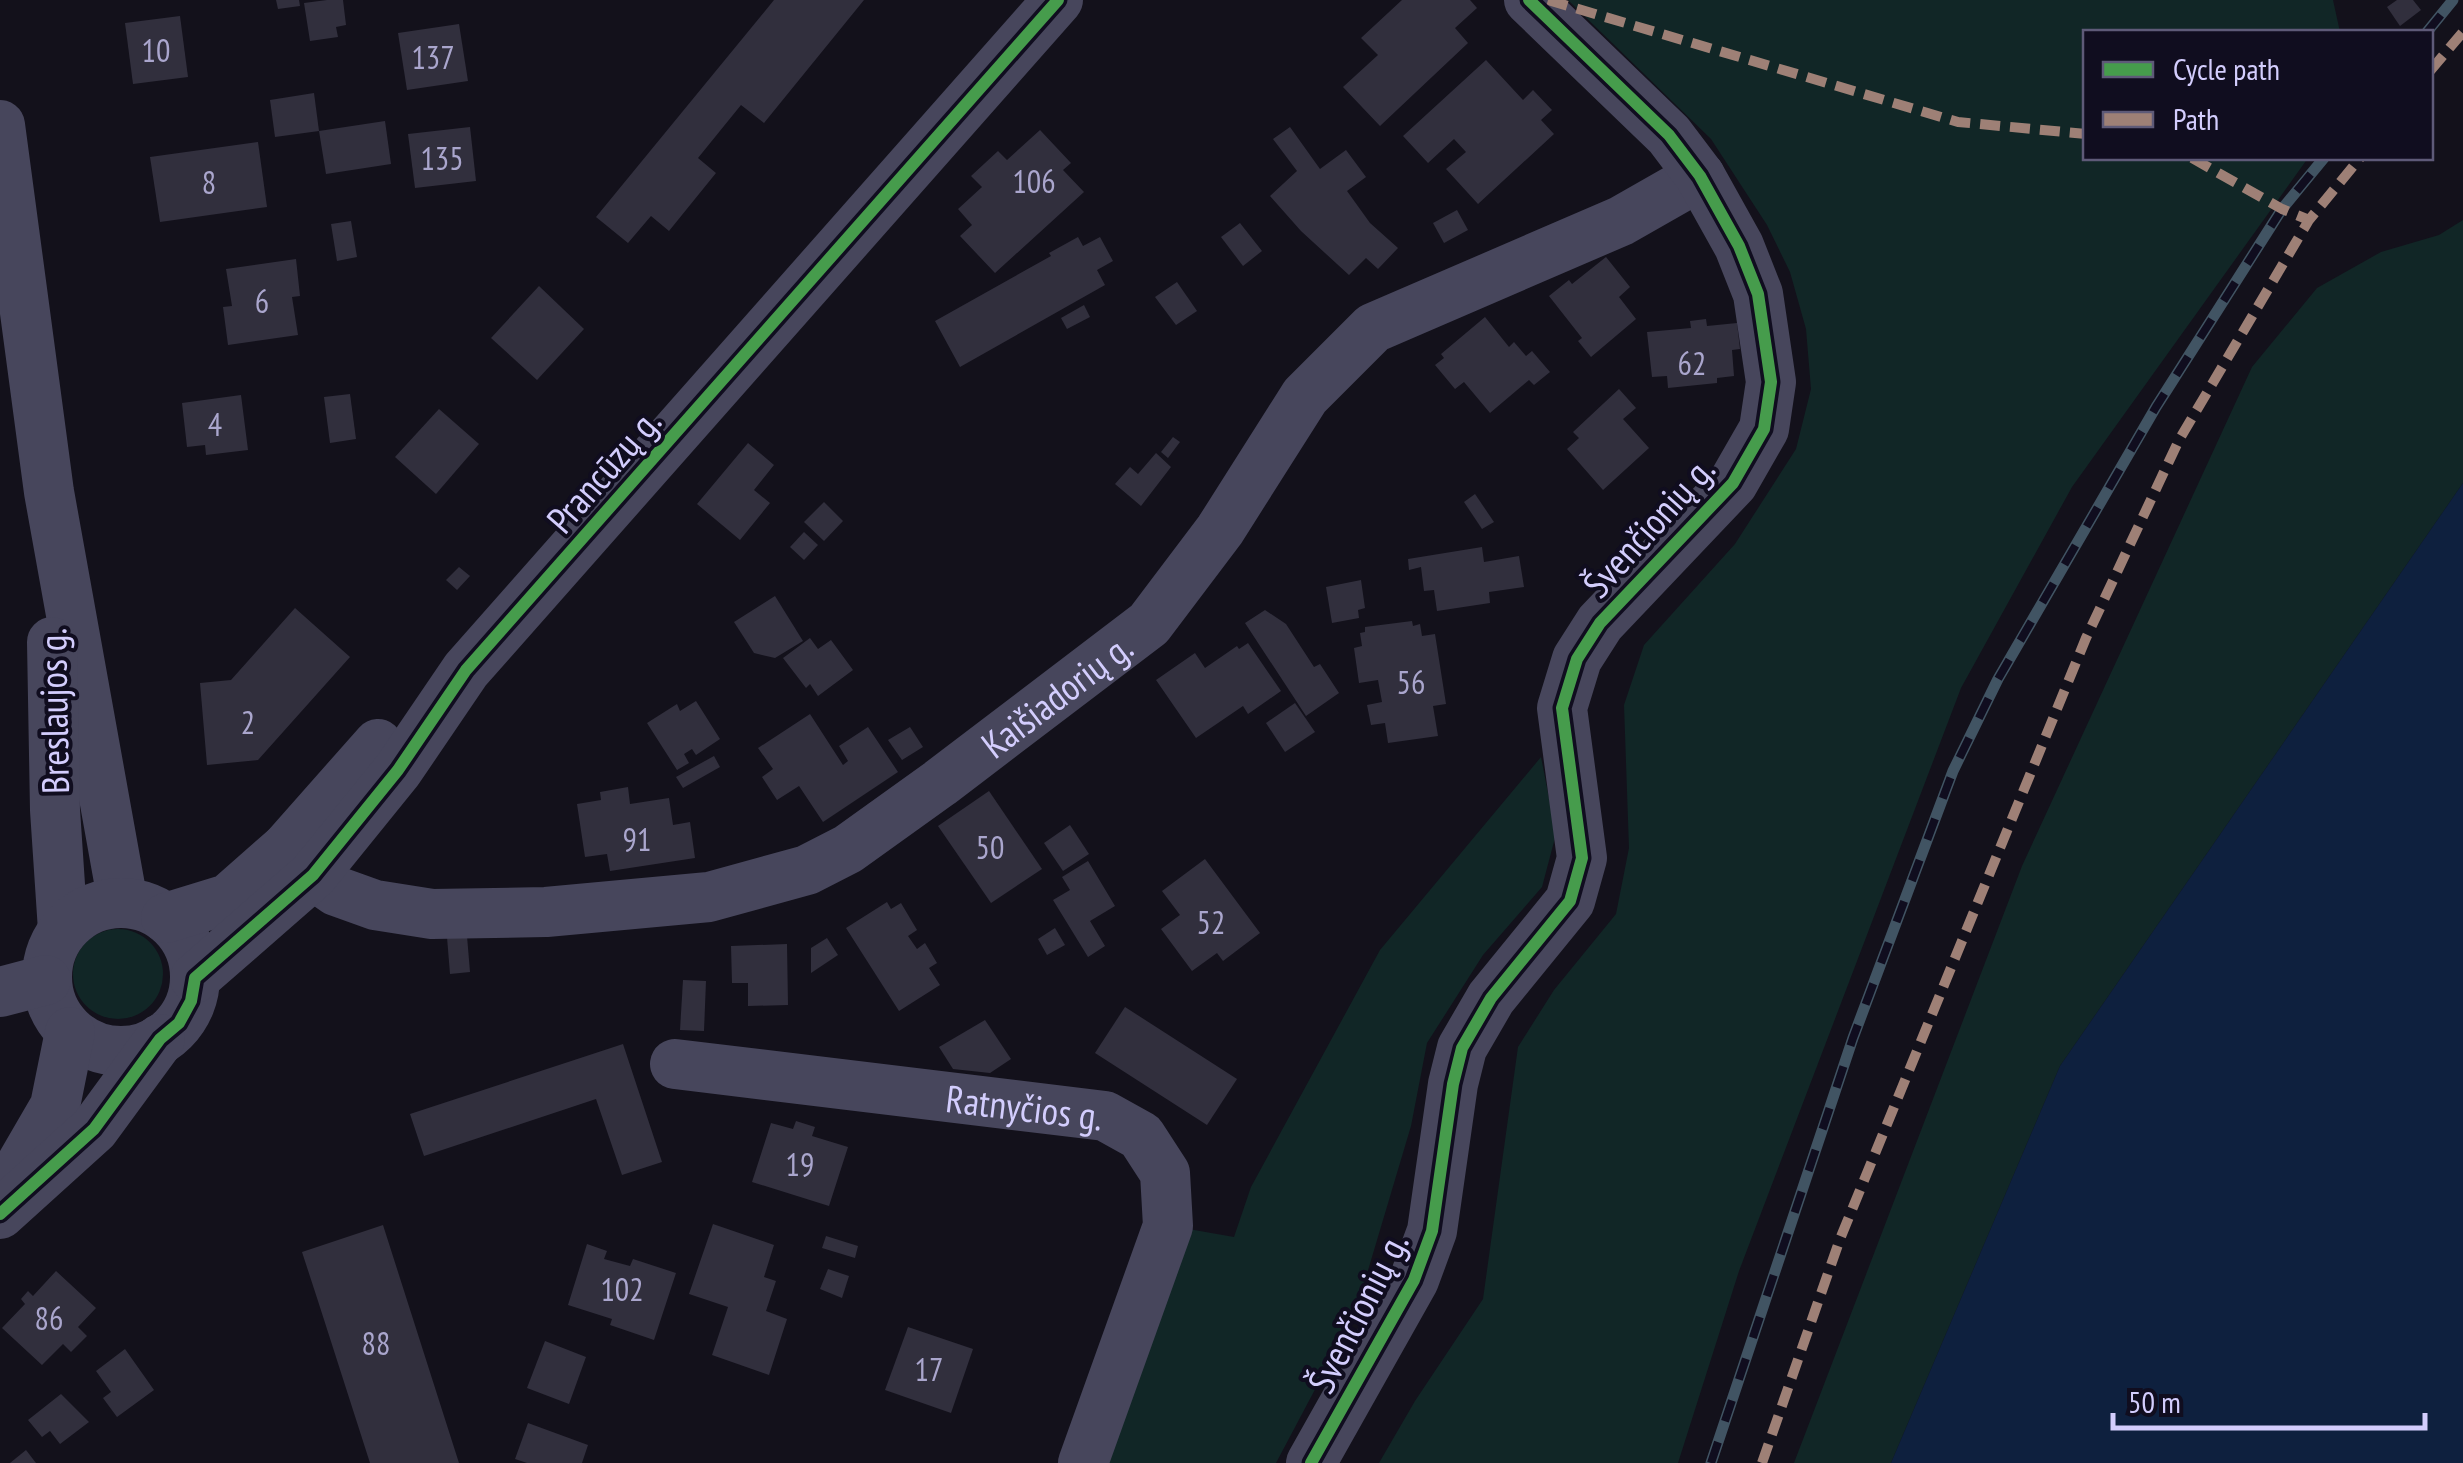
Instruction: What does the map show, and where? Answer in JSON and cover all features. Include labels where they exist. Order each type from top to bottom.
[{"type":"street","name":"Prancūzų g.","points":[[195,978],[300,861],[398,770],[466,670],[1058,0]]},
{"type":"street","name":"Švenčionių g.","points":[[1311,1463],[1414,1280],[1432,1231],[1453,1084],[1462,1048],[1491,998],[1570,901],[1582,858],[1562,708],[1577,659],[1600,623],[1734,483],[1764,429],[1771,382],[1758,294],[1739,246],[1700,176],[1668,135],[1529,0]]},
{"type":"street","name":"Breslaujos g.","points":[[0,125],[48,492],[145,910]]},
{"type":"street","name":"Kaišiadorių g.","points":[[300,861],[336,891],[375,905],[451,914],[546,912],[709,896],[807,870],[848,848],[940,784],[1149,624],[1220,530],[1305,396],[1373,328],[1621,221],[1700,176]]},
{"type":"street","name":"Breslaujos g.","points":[[48,492],[55,810],[64,930]]},
{"type":"street","name":"Prancūzų g.","points":[[145,910],[228,899],[300,861]]},
{"type":"street","points":[[0,1214],[94,1129],[160,1039],[179,1023],[190,1001],[195,978],[192,955],[182,935],[145,910],[100,905],[80,915],[64,930],[23,986],[70,1032],[91,1045],[114,1050],[138,1048],[160,1039]]},
{"type":"street","points":[[0,1200],[56,1106],[70,1032]]},
{"type":"street","name":"Ratnyčios g.","points":[[675,1064],[1105,1116],[1141,1136],[1164,1173],[1168,1226],[1083,1463]]},
{"type":"green space","points":[[1568,0],[2333,0],[2340,30],[2083,30],[2083,160],[2307,160],[2072,487],[1961,688],[1739,1271],[1678,1463],[1379,1463],[1483,1299],[1518,1047],[1554,990],[1616,914],[1629,848],[1624,705],[1644,645],[1735,544],[1796,449],[1811,389],[1806,329],[1790,272],[1767,225],[1711,139]]},
{"type":"green space","points":[[2463,220],[2463,483],[2060,1066],[1891,1463],[1794,1463],[2022,866],[2252,367],[2317,288],[2381,252],[2439,235]]},
{"type":"green space","points":[[1541,757],[1556,834],[1542,887],[1483,955],[1427,1043],[1411,1126],[1355,1314],[1276,1463],[1102,1463],[1177,1227],[1234,1237],[1251,1187],[1380,950]]},
{"type":"green space","points":[[118,929],[150,942],[163,974],[150,1006],[118,1019],[86,1006],[73,974],[86,942]]},
{"type":"water","points":[[2463,483],[2463,1463],[1891,1463],[2060,1066]]},
{"type":"building","points":[[276,0],[299,0],[300,6],[278,9]]},
{"type":"building","points":[[343,0],[346,25],[336,27],[338,37],[310,41],[304,3]]},
{"type":"building","points":[[774,0],[864,0],[764,123],[741,105],[698,158],[716,173],[669,231],[651,216],[628,243],[596,217]]},
{"type":"building","points":[[1402,0],[1470,0],[1477,8],[1455,28],[1468,43],[1380,126],[1343,87],[1378,55],[1361,38]]},
{"type":"building","points":[[2397,0],[2413,0],[2421,10],[2400,26],[2387,7]]},
{"type":"building","points":[[180,16],[188,77],[133,84],[125,23]]},
{"type":"building","points":[[459,24],[468,81],[407,90],[398,33]]},
{"type":"building","points":[[1486,60],[1523,100],[1533,90],[1552,110],[1541,120],[1554,134],[1478,204],[1446,169],[1466,152],[1454,139],[1428,163],[1403,136]]},
{"type":"building","points":[[314,93],[319,131],[275,137],[270,100]]},
{"type":"building","points":[[385,121],[391,164],[326,174],[319,131]]},
{"type":"building","points":[[470,127],[476,181],[415,188],[408,134]]},
{"type":"building","points":[[1290,127],[1320,169],[1346,150],[1366,177],[1347,191],[1370,223],[1398,248],[1378,269],[1366,258],[1349,275],[1270,196],[1297,171],[1273,139]]},
{"type":"building","points":[[1040,130],[1071,163],[1063,170],[1084,192],[995,273],[960,236],[972,225],[958,209],[982,187],[971,176],[998,151],[1007,160]]},
{"type":"building","points":[[258,142],[267,207],[160,222],[150,157]]},
{"type":"building","points":[[1457,210],[1468,230],[1444,243],[1433,223]]},
{"type":"building","points":[[351,221],[357,257],[337,261],[331,224]]},
{"type":"building","points":[[1240,223],[1262,251],[1243,266],[1221,237]]},
{"type":"building","points":[[1078,237],[1083,246],[1100,237],[1113,261],[1097,270],[1105,285],[960,367],[935,321]]},
{"type":"building","points":[[1606,257],[1630,287],[1619,297],[1636,319],[1591,357],[1578,341],[1582,338],[1549,296],[1569,280],[1572,284]]},
{"type":"building","points":[[296,259],[300,296],[292,297],[298,335],[228,345],[223,307],[232,306],[226,269]]},
{"type":"building","points":[[1177,282],[1197,311],[1176,325],[1155,297]]},
{"type":"building","points":[[539,286],[584,329],[537,380],[491,338]]},
{"type":"building","points":[[1084,305],[1090,317],[1067,329],[1061,318]]},
{"type":"building","points":[[1485,317],[1509,347],[1514,342],[1526,356],[1532,351],[1550,372],[1534,385],[1529,380],[1490,413],[1464,382],[1455,389],[1435,365],[1444,358],[1441,354]]},
{"type":"building","points":[[1706,319],[1707,326],[1737,323],[1740,349],[1732,350],[1734,376],[1717,378],[1717,383],[1668,388],[1667,376],[1652,377],[1647,332],[1691,328],[1690,321]]},
{"type":"building","points":[[1619,389],[1636,408],[1623,419],[1649,448],[1603,490],[1567,449],[1579,438],[1573,432]]},
{"type":"building","points":[[350,394],[356,439],[330,443],[324,397]]},
{"type":"building","points":[[241,395],[248,450],[206,455],[205,445],[187,447],[182,403]]},
{"type":"building","points":[[439,409],[479,444],[436,494],[395,457]]},
{"type":"building","points":[[1173,437],[1180,442],[1168,458],[1161,452]]},
{"type":"building","points":[[748,443],[774,465],[754,490],[770,503],[740,540],[697,504]]},
{"type":"building","points":[[1156,453],[1171,467],[1141,506],[1115,484],[1130,467],[1138,474]]},
{"type":"building","points":[[1475,494],[1494,522],[1482,529],[1464,502]]},
{"type":"building","points":[[824,502],[843,521],[824,541],[804,522]]},
{"type":"building","points":[[804,532],[818,545],[804,560],[790,547]]},
{"type":"building","points":[[1482,547],[1484,562],[1519,556],[1524,587],[1489,592],[1490,603],[1437,611],[1434,590],[1424,591],[1421,567],[1409,570],[1408,559]]},
{"type":"building","points":[[459,567],[470,576],[457,590],[446,580]]},
{"type":"building","points":[[1361,580],[1365,608],[1358,610],[1359,618],[1332,623],[1326,587]]},
{"type":"building","points":[[775,596],[803,641],[775,658],[754,653],[734,622]]},
{"type":"building","points":[[295,608],[350,657],[258,760],[207,765],[200,683],[231,680]]},
{"type":"building","points":[[1265,610],[1286,624],[1314,667],[1320,664],[1339,693],[1306,716],[1245,623]]},
{"type":"building","points":[[1412,621],[1413,626],[1420,624],[1422,636],[1435,634],[1446,704],[1433,706],[1438,736],[1388,743],[1385,723],[1371,725],[1367,705],[1382,702],[1378,680],[1359,683],[1354,648],[1362,646],[1360,633],[1365,632],[1365,627]]},
{"type":"building","points":[[810,638],[818,649],[831,640],[853,670],[818,696],[810,684],[806,688],[783,658]]},
{"type":"building","points":[[1248,643],[1281,691],[1248,714],[1243,706],[1196,738],[1156,680],[1195,653],[1205,668]]},
{"type":"building","points":[[696,701],[720,739],[696,755],[692,749],[684,754],[689,763],[677,770],[647,723],[677,704],[680,711]]},
{"type":"building","points":[[1295,703],[1315,732],[1285,752],[1266,723]]},
{"type":"building","points":[[810,714],[843,765],[848,761],[839,746],[868,727],[898,772],[823,822],[799,786],[777,800],[762,777],[773,769],[758,748]]},
{"type":"building","points":[[910,727],[923,747],[902,760],[888,740]]},
{"type":"building","points":[[714,756],[720,767],[683,788],[676,777]]},
{"type":"building","points":[[628,787],[630,804],[669,798],[673,825],[690,822],[695,858],[610,871],[607,854],[585,857],[577,804],[601,800],[600,792]]},
{"type":"building","points":[[989,791],[1042,869],[991,903],[938,826]]},
{"type":"building","points":[[1070,825],[1089,854],[1063,871],[1044,843]]},
{"type":"building","points":[[1205,859],[1260,933],[1223,961],[1217,953],[1192,971],[1161,929],[1180,915],[1162,891]]},
{"type":"building","points":[[1088,861],[1115,906],[1090,921],[1105,946],[1088,957],[1053,900],[1070,890],[1062,877]]},
{"type":"building","points":[[887,902],[891,909],[901,903],[917,930],[908,936],[917,949],[925,943],[937,963],[929,968],[940,985],[899,1011],[846,928]]},
{"type":"building","points":[[1055,928],[1065,945],[1047,955],[1038,939]]},
{"type":"building","points":[[467,936],[470,972],[450,974],[447,937]]},
{"type":"building","points":[[827,938],[838,955],[811,973],[811,948]]},
{"type":"building","points":[[787,944],[788,1005],[748,1006],[748,983],[732,983],[731,946]]},
{"type":"building","points":[[683,980],[706,981],[704,1031],[680,1030]]},
{"type":"building","points":[[1125,1007],[1237,1079],[1207,1125],[1095,1053]]},
{"type":"building","points":[[985,1020],[1011,1059],[990,1073],[953,1069],[939,1047]]},
{"type":"building","points":[[623,1044],[662,1162],[622,1175],[596,1099],[424,1156],[410,1114]]},
{"type":"building","points":[[796,1121],[815,1127],[812,1136],[848,1147],[829,1206],[752,1182],[771,1123],[793,1129]]},
{"type":"building","points":[[713,1224],[774,1245],[764,1277],[776,1281],[766,1311],[787,1319],[769,1375],[712,1355],[728,1307],[689,1294]]},
{"type":"building","points":[[383,1225],[459,1463],[370,1463],[302,1252]]},
{"type":"building","points":[[826,1236],[858,1246],[855,1258],[822,1248]]},
{"type":"building","points":[[587,1244],[607,1251],[604,1259],[630,1266],[633,1259],[676,1273],[654,1340],[610,1325],[612,1319],[568,1305]]},
{"type":"building","points":[[828,1269],[849,1276],[842,1298],[820,1289]]},
{"type":"building","points":[[56,1271],[96,1308],[78,1327],[87,1336],[71,1352],[63,1344],[42,1365],[2,1328],[25,1304],[21,1299],[28,1291],[33,1296]]},
{"type":"building","points":[[908,1327],[973,1349],[951,1413],[885,1390]]},
{"type":"building","points":[[545,1341],[586,1357],[569,1404],[527,1388]]},
{"type":"building","points":[[125,1349],[154,1390],[117,1417],[103,1398],[111,1392],[96,1371]]},
{"type":"building","points":[[61,1394],[89,1422],[60,1444],[50,1431],[42,1437],[28,1420]]},
{"type":"building","points":[[528,1423],[588,1445],[582,1463],[527,1463],[515,1459]]},
{"type":"building","points":[[26,1450],[36,1463],[10,1463]]},
{"type":"railway","points":[[2429,30],[2453,0]]},
{"type":"railway","points":[[1711,1463],[1853,1038],[1953,771],[1998,679],[2156,407],[2282,209],[2322,160]]},
{"type":"marked path","points":[[1548,0],[1958,122],[2083,134]]},
{"type":"marked path","points":[[2433,67],[2463,32]]},
{"type":"marked path","points":[[2196,160],[2309,220]]},
{"type":"marked path","points":[[1762,1463],[1840,1239],[2086,638],[2179,440],[2309,220],[2358,160]]},
{"type":"cycle path","points":[[0,1214],[94,1129],[160,1039],[179,1023],[191,1001],[195,978],[313,875],[398,770],[466,670],[1058,0]]},
{"type":"cycle path","points":[[1311,1463],[1414,1280],[1432,1231],[1453,1084],[1462,1048],[1491,998],[1570,901],[1582,858],[1562,708],[1577,659],[1600,623],[1733,483],[1764,429],[1771,382],[1758,294],[1739,246],[1700,176],[1669,135],[1529,0]]}]
